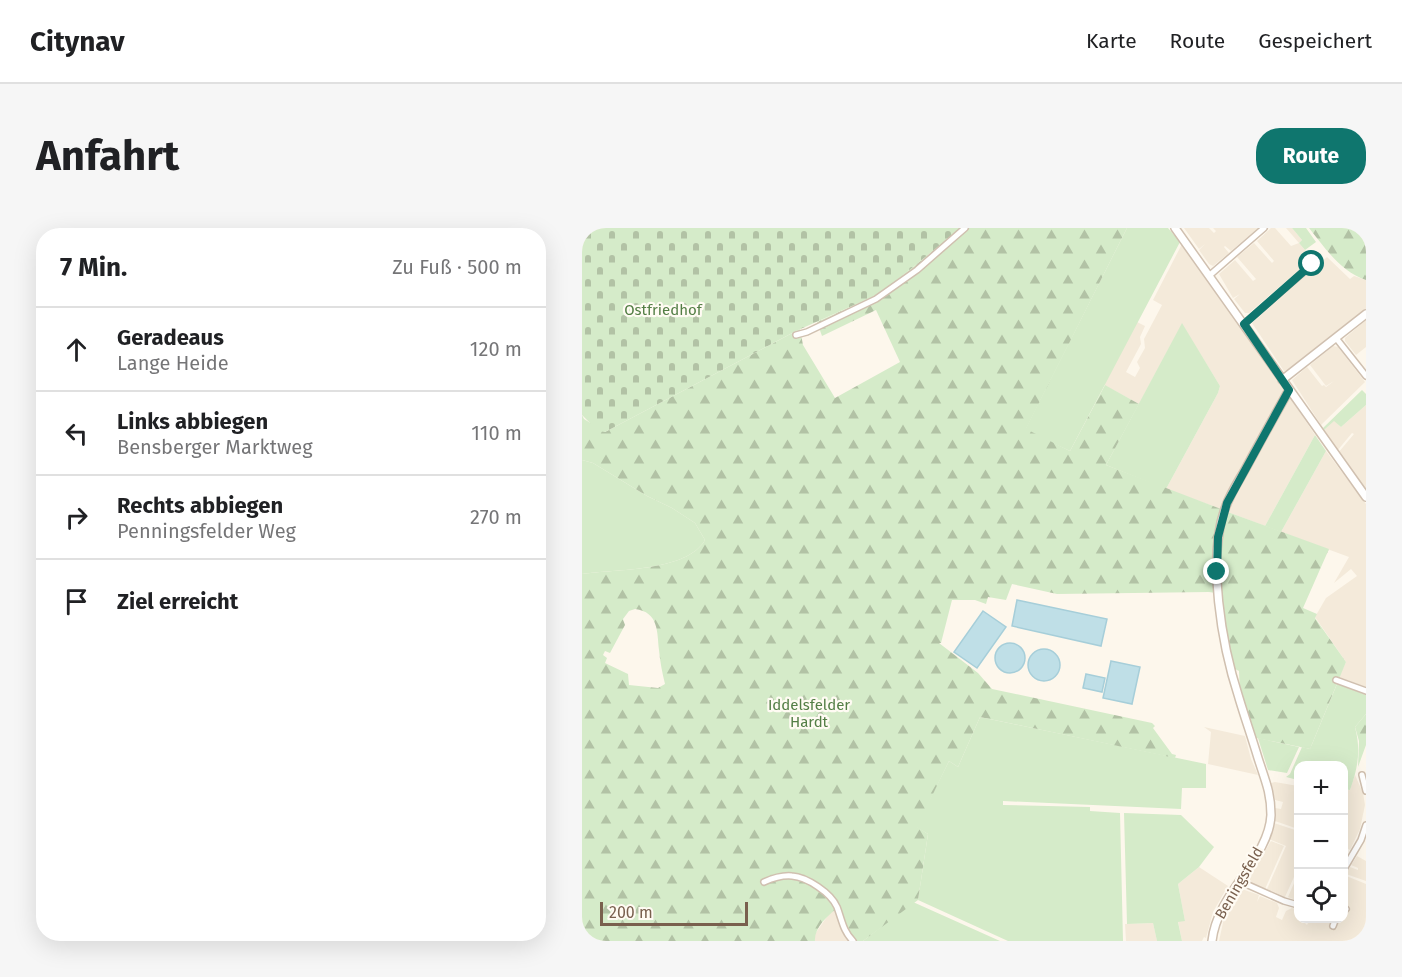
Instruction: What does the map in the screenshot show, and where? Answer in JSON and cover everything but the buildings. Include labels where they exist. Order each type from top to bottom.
[{"type":"street","points":[[796,335],[876,299],[917,270],[965,228]]},
{"type":"street","points":[[1175,228],[1366,497]]},
{"type":"street","points":[[1210,275],[1264,228]]},
{"type":"street","points":[[1244,324],[1312,264],[1317,256]]},
{"type":"street","points":[[1282,380],[1366,314]]},
{"type":"street","points":[[1336,338],[1366,376]]},
{"type":"street","name":"Beningsfeld","points":[[1212,941],[1218,914],[1267,835],[1271,818],[1271,794],[1236,687],[1217,592],[1218,537],[1227,503],[1289,390]]},
{"type":"street","points":[[1336,680],[1366,691]]},
{"type":"street","points":[[1362,776],[1366,791]]},
{"type":"street","points":[[1345,869],[1361,840],[1366,825]]},
{"type":"street","points":[[765,882],[781,876],[795,876],[816,886],[837,905],[847,935],[853,941]]},
{"type":"street","points":[[1239,881],[1284,901],[1294,903]]},
{"type":"shaded area","points":[[1184,228],[1209,228],[1214,233],[1216,231],[1213,228],[1258,228],[1231,251],[1225,246],[1229,253],[1213,266],[1199,250],[1205,244],[1199,249]]},
{"type":"shaded area","points":[[1271,228],[1275,228],[1291,246],[1299,243],[1311,260],[1249,313],[1245,313],[1234,299],[1240,294],[1233,298],[1219,274],[1235,260],[1253,281],[1256,279],[1237,257],[1254,243],[1272,263],[1274,261],[1257,241]]},
{"type":"shaded area","points":[[1286,228],[1292,228],[1302,240],[1299,243]]},
{"type":"shaded area","points":[[1182,244],[1286,392],[1221,509],[1166,489],[1220,386],[1182,324],[1139,404],[1104,385],[1137,322],[1145,326],[1140,337],[1141,344],[1126,372],[1135,377],[1140,368],[1137,362],[1145,348],[1144,339],[1162,305],[1153,300]]},
{"type":"shaded area","points":[[1327,257],[1350,279],[1354,276],[1366,280],[1366,309],[1284,371],[1252,323]]},
{"type":"shaded area","points":[[1366,320],[1366,347],[1356,355],[1345,338]]},
{"type":"shaded area","points":[[1333,346],[1338,347],[1365,382],[1321,425],[1292,380],[1307,367],[1322,386],[1326,387],[1334,381],[1326,386],[1310,365]]},
{"type":"shaded area","points":[[1288,399],[1291,399],[1315,435],[1265,526],[1225,511]]},
{"type":"shaded area","points":[[1366,405],[1366,489],[1338,453],[1354,434],[1352,433],[1337,451],[1323,431],[1334,420],[1341,427]]},
{"type":"shaded area","points":[[1326,451],[1366,504],[1366,687],[1339,677],[1346,662],[1315,617],[1326,598],[1357,576],[1351,569],[1334,583],[1349,557],[1281,532]]},
{"type":"shaded area","points":[[1204,727],[1245,736],[1258,775],[1208,764],[1211,732]]},
{"type":"shaded area","points":[[1355,775],[1363,793],[1365,805],[1360,829],[1350,850],[1348,849],[1348,790],[1350,790]]},
{"type":"shaded area","points":[[1271,783],[1294,785],[1294,828],[1275,821],[1275,808],[1281,809],[1283,802],[1275,800]]},
{"type":"shaded area","points":[[1274,823],[1294,830],[1294,877],[1285,897],[1267,889],[1286,846],[1269,839]]},
{"type":"shaded area","points":[[1271,841],[1284,846],[1265,889],[1252,883],[1249,878]]},
{"type":"shaded area","points":[[1357,856],[1366,861],[1366,881],[1348,875],[1350,867],[1358,870],[1351,865]]},
{"type":"shaded area","points":[[1199,867],[1228,886],[1213,912],[1206,938],[1204,937],[1202,941],[1182,941],[1178,921],[1185,921],[1178,884]]},
{"type":"shaded area","points":[[1348,877],[1366,884],[1366,941],[1219,941],[1224,918],[1242,889],[1259,895],[1257,902],[1260,896],[1277,903],[1279,908],[1276,917],[1282,920],[1286,911],[1292,908],[1294,909],[1294,923],[1307,925],[1308,923],[1348,923]]},
{"type":"shaded area","points":[[1294,883],[1294,899],[1288,897]]},
{"type":"shaded area","points":[[836,909],[850,941],[815,941],[815,934],[829,914]]},
{"type":"shaded area","points":[[1153,923],[1157,941],[1126,941],[1125,924]]},
{"type":"green space","name":"Ostfriedhof","points":[[582,228],[961,228],[881,293],[796,331],[605,432],[598,431],[582,415]]},
{"type":"green space","name":"Iddelsfelder Hardt","points":[[961,228],[1127,228],[1026,429],[1070,451],[1105,385],[1139,404],[1106,465],[1221,509],[1215,535],[1216,593],[1057,594],[1012,584],[1006,600],[988,597],[986,604],[975,600],[952,600],[941,643],[939,643],[978,673],[992,689],[1152,723],[1155,726],[1153,728],[1172,754],[1176,755],[1175,758],[980,717],[958,767],[949,761],[917,827],[928,834],[918,900],[863,941],[855,941],[836,909],[819,928],[815,941],[582,941],[582,574],[667,564],[696,550],[705,540],[695,523],[672,508],[647,496],[593,463],[582,460],[582,415],[584,419],[605,432],[800,329],[803,345],[835,398],[900,362],[876,310],[822,336],[817,322],[881,293]],"holes":[[[635,609],[643,611],[653,619],[657,630],[665,684],[658,688],[629,685],[628,674],[605,663],[607,658],[603,655],[605,651],[610,653],[625,625],[623,619],[629,611]]]},
{"type":"green space","points":[[1127,228],[1168,228],[1180,242],[1070,451],[1025,430]]},
{"type":"green space","points":[[1292,228],[1306,228],[1316,242],[1305,250],[1299,243],[1302,240]]},
{"type":"green space","points":[[1309,228],[1366,228],[1366,280],[1341,265]]},
{"type":"green space","points":[[1182,323],[1220,386],[1166,489],[1106,465]]},
{"type":"green space","points":[[1362,390],[1366,394],[1366,405],[1341,427],[1334,421],[1324,430],[1323,428]]},
{"type":"green space","points":[[1315,435],[1326,451],[1281,532],[1265,526]]},
{"type":"green space","points":[[582,460],[593,463],[647,496],[672,508],[695,523],[705,540],[696,550],[667,564],[582,574]]},
{"type":"green space","points":[[1225,511],[1329,549],[1303,608],[1317,614],[1315,618],[1346,662],[1310,749],[1256,738],[1250,722],[1242,697],[1239,671],[1233,668],[1220,594],[1219,561]]},
{"type":"green space","points":[[1337,684],[1366,695],[1366,714],[1355,727],[1358,759],[1350,790],[1348,790],[1348,761],[1296,761],[1302,747],[1310,749]]},
{"type":"green space","points":[[1366,714],[1366,745],[1358,767],[1359,741],[1355,727]]},
{"type":"green space","points":[[980,717],[1206,764],[1206,788],[1182,788],[1181,809],[1003,801],[1003,805],[1090,807],[1090,811],[1120,813],[1123,941],[1008,941],[918,900],[928,834],[916,827],[949,761],[958,767]]},
{"type":"green space","points":[[1258,738],[1299,747],[1287,773],[1268,770]]},
{"type":"green space","points":[[1294,765],[1294,779],[1286,777]]},
{"type":"green space","points":[[1124,813],[1181,815],[1214,847],[1199,867],[1178,884],[1185,921],[1178,922],[1182,941],[1157,941],[1153,923],[1127,924]]},
{"type":"green space","points":[[913,902],[1000,941],[863,941]]},
{"type":"water","points":[[1017,600],[1107,619],[1101,646],[1012,626]]},
{"type":"water","points":[[983,611],[1006,627],[977,668],[954,652]]},
{"type":"water","points":[[1010,643],[1021,647],[1025,658],[1021,669],[1010,673],[999,669],[995,658],[999,647]]},
{"type":"water","points":[[1044,649],[1055,654],[1060,665],[1055,676],[1044,681],[1033,676],[1028,665],[1033,654]]},
{"type":"water","points":[[1111,661],[1140,667],[1132,704],[1103,698]]},
{"type":"water","points":[[1086,674],[1105,678],[1102,692],[1083,688]]},
{"type":"route","points":[[1217,572],[1218,537],[1223,512],[1289,390],[1244,324],[1312,264]]}]
